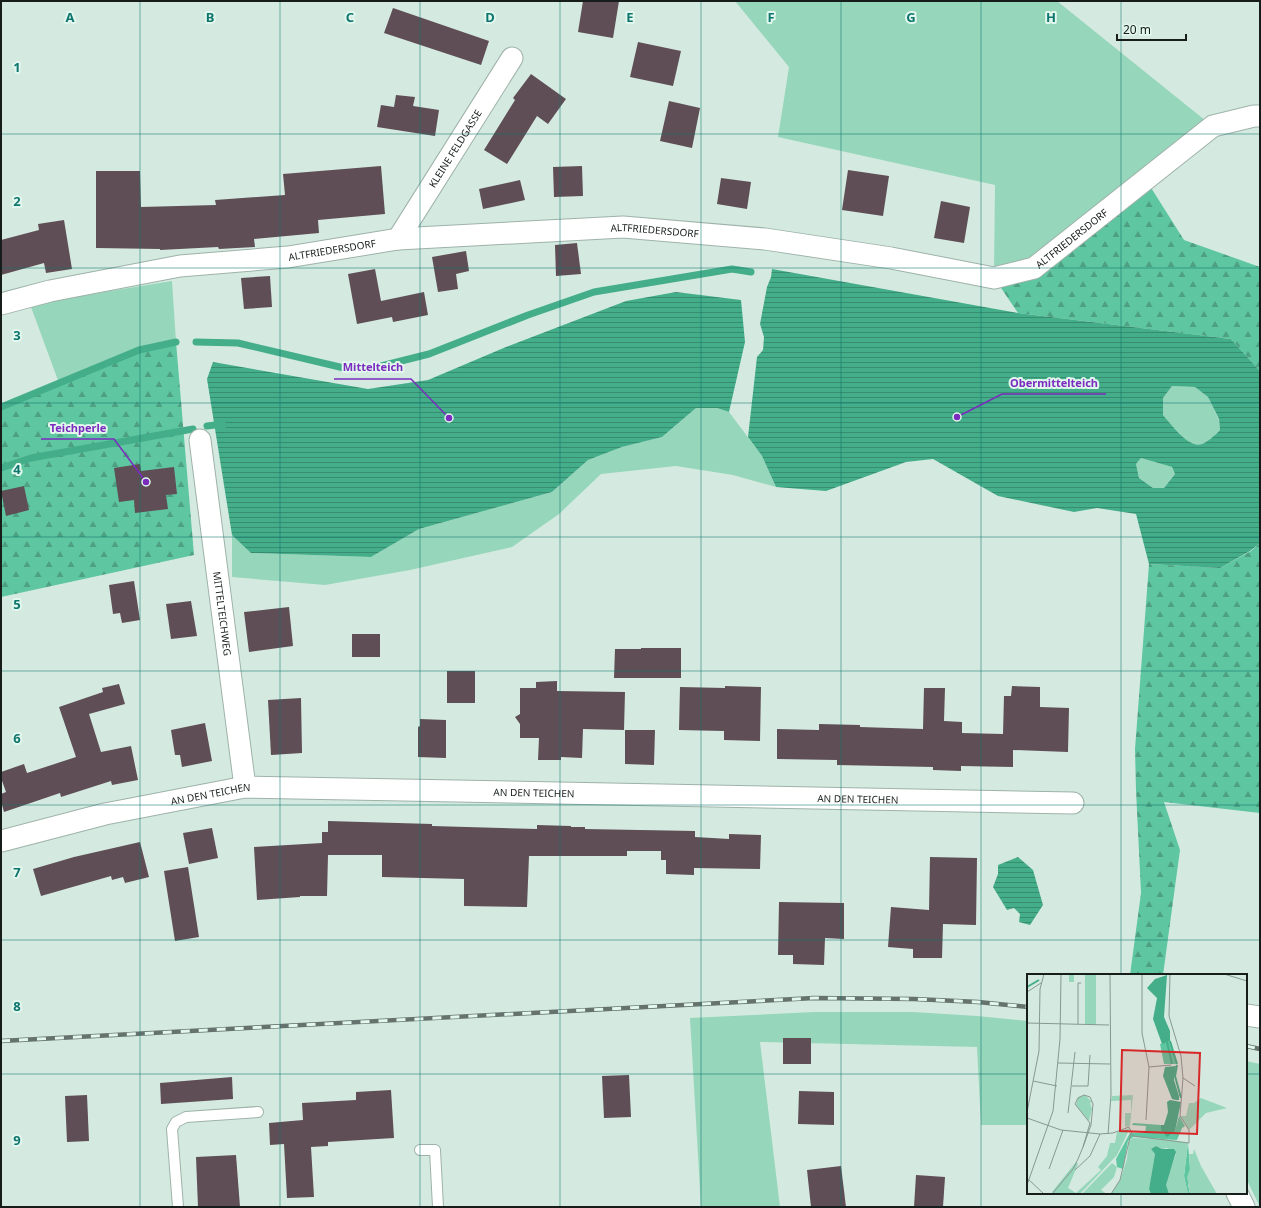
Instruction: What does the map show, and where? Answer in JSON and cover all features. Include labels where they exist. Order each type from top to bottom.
[{"type":"street","name":"KLEINE FELDGASSE","points":[[398,239],[512,58]]},
{"type":"street","name":"ALTFRIEDERSDORF","points":[[1,304],[50,291],[180,266],[288,257],[398,239],[623,226],[765,239],[891,258],[994,278],[1034,268],[1213,126],[1254,116],[1260,116]]},
{"type":"street","name":"MITTELTEICHWEG","points":[[200,440],[245,787]]},
{"type":"street","name":"AN DEN TEICHEN","points":[[1,841],[105,814],[245,787],[1073,803]]},
{"type":"street","points":[[1247,1015],[1260,1017]]},
{"type":"street","points":[[1238,1194],[1244,1207]]},
{"type":"lane","points":[[178,1207],[172,1129],[176,1122],[186,1117],[258,1112]]},
{"type":"lane","points":[[420,1150],[435,1150],[438,1207]]},
{"type":"shaded area","points":[[735,1],[1057,1],[1206,121],[1026,265],[994,271],[995,185],[778,137],[789,67]]},
{"type":"shaded area","points":[[772,269],[1018,313],[1231,339],[1260,371],[1260,543],[1250,551],[1220,568],[1149,564],[1136,514],[1097,508],[1074,512],[998,496],[933,459],[906,462],[826,491],[776,487],[762,456],[748,437],[757,357],[763,350],[764,337],[760,324],[767,287]],"holes":[[[1172,386],[1195,387],[1208,397],[1219,419],[1220,430],[1214,436],[1202,444],[1197,445],[1192,443],[1181,435],[1163,415],[1163,398]],[[1141,458],[1172,467],[1175,474],[1164,488],[1153,488],[1139,478],[1136,464]]]},
{"type":"shaded area","points":[[172,281],[176,342],[139,350],[59,383],[31,307],[49,301]]},
{"type":"shaded area","points":[[676,292],[741,300],[745,342],[729,412],[717,408],[696,408],[662,437],[622,447],[588,460],[552,492],[419,529],[371,557],[251,553],[232,535],[207,379],[213,362],[368,389],[428,380],[506,347],[626,301]]},
{"type":"shaded area","points":[[1172,386],[1195,387],[1208,397],[1219,420],[1220,430],[1202,444],[1197,445],[1186,439],[1163,415],[1163,398]]},
{"type":"shaded area","points":[[696,408],[717,408],[729,412],[762,456],[776,487],[733,475],[676,466],[601,474],[559,514],[512,547],[410,570],[325,585],[232,577],[232,535],[252,553],[371,557],[419,529],[552,492],[588,460],[622,447],[662,437]]},
{"type":"shaded area","points":[[1141,458],[1172,467],[1175,474],[1164,488],[1153,488],[1139,478],[1136,464]]},
{"type":"shaded area","points":[[1018,857],[1033,870],[1043,905],[1030,925],[1019,922],[1020,914],[1014,908],[1007,910],[993,887],[998,874],[998,865]]},
{"type":"shaded area","points":[[814,1012],[913,1012],[1027,1021],[1027,1125],[981,1125],[977,1047],[760,1042],[780,1207],[701,1207],[690,1018]]},
{"type":"shaded area","points":[[1247,1061],[1260,1064],[1260,1207],[1247,1180]]},
{"type":"green space","points":[[1148,183],[1184,240],[1260,267],[1260,371],[1231,339],[1018,313],[999,285]]},
{"type":"green space","points":[[176,342],[194,555],[1,597],[1,407],[139,350]]},
{"type":"green space","points":[[1260,543],[1260,813],[1164,802],[1180,850],[1163,974],[1130,974],[1141,893],[1135,749],[1149,564],[1220,568],[1251,551]]},
{"type":"building","points":[[583,1],[619,1],[613,38],[578,32]]},
{"type":"building","points":[[393,8],[489,41],[481,65],[384,33]]},
{"type":"building","points":[[638,42],[681,51],[673,86],[630,77]]},
{"type":"building","points":[[531,74],[566,99],[548,124],[537,116],[507,164],[484,150],[515,100],[513,98]]},
{"type":"building","points":[[396,95],[415,97],[413,106],[439,110],[435,136],[377,127],[381,105],[394,107]]},
{"type":"building","points":[[669,101],[700,108],[692,148],[660,141]]},
{"type":"building","points":[[381,166],[385,214],[318,220],[319,233],[254,239],[255,247],[160,250],[96,248],[96,171],[140,171],[141,207],[216,205],[215,200],[285,195],[283,174]]},
{"type":"building","points":[[582,166],[583,196],[554,197],[553,167]]},
{"type":"building","points":[[848,170],[889,176],[883,216],[842,210]]},
{"type":"building","points":[[721,178],[751,182],[747,209],[717,204]]},
{"type":"building","points":[[520,180],[525,200],[483,209],[479,189]]},
{"type":"building","points":[[941,201],[970,207],[964,243],[934,238]]},
{"type":"building","points":[[64,220],[72,269],[46,273],[44,263],[1,275],[1,240],[39,230],[38,224]]},
{"type":"building","points":[[577,243],[581,274],[556,276],[555,245]]},
{"type":"building","points":[[466,251],[469,271],[456,274],[458,289],[438,292],[432,257]]},
{"type":"building","points":[[375,269],[381,301],[424,292],[428,315],[393,322],[392,317],[357,324],[348,274]]},
{"type":"building","points":[[270,276],[272,307],[244,309],[241,278]]},
{"type":"building","points":[[140,464],[141,471],[174,467],[177,494],[166,495],[168,509],[135,513],[134,500],[119,502],[114,468]]},
{"type":"building","points":[[24,486],[29,510],[6,516],[1,491]]},
{"type":"building","points":[[134,581],[140,620],[122,623],[120,613],[113,614],[109,585]]},
{"type":"building","points":[[191,601],[197,636],[171,639],[166,604]]},
{"type":"building","points":[[289,607],[293,646],[249,652],[244,612]]},
{"type":"building","points":[[352,634],[380,634],[380,657],[352,657]]},
{"type":"building","points":[[681,648],[681,678],[614,678],[615,649]]},
{"type":"building","points":[[447,671],[475,671],[475,703],[447,703]]},
{"type":"building","points":[[557,681],[557,691],[625,692],[624,730],[583,729],[582,758],[561,757],[561,760],[538,760],[539,738],[520,738],[520,724],[515,717],[520,714],[520,688],[536,688],[536,682]]},
{"type":"building","points":[[119,684],[125,704],[89,714],[101,752],[131,746],[138,780],[112,785],[111,781],[61,797],[60,793],[4,812],[1,794],[6,792],[1,778],[1,772],[24,764],[27,773],[76,757],[59,707],[103,692],[102,688]]},
{"type":"building","points":[[725,686],[761,687],[760,741],[724,740],[724,731],[679,730],[680,687],[725,688]]},
{"type":"building","points":[[1012,686],[1040,687],[1040,707],[1069,708],[1068,752],[1013,750],[1013,767],[961,766],[961,771],[933,770],[933,767],[837,765],[837,760],[777,759],[777,729],[819,730],[819,724],[923,729],[924,688],[945,688],[944,721],[962,722],[962,733],[1003,734],[1004,696],[1011,696]]},
{"type":"building","points":[[301,698],[302,753],[271,755],[268,700]]},
{"type":"building","points":[[420,719],[446,720],[446,758],[418,757],[418,727],[420,726]]},
{"type":"building","points":[[205,723],[212,761],[182,767],[180,755],[175,755],[171,730]]},
{"type":"building","points":[[625,730],[655,730],[654,765],[625,764]]},
{"type":"building","points":[[328,821],[537,829],[537,825],[585,827],[585,829],[695,831],[695,837],[729,839],[729,834],[761,835],[760,869],[694,868],[694,875],[666,874],[666,860],[661,860],[661,851],[627,851],[627,856],[529,856],[527,907],[464,906],[464,879],[382,877],[382,855],[328,855],[327,896],[300,896],[257,900],[254,847],[322,843],[322,832],[328,832]]},
{"type":"building","points":[[212,828],[218,858],[189,864],[183,833]]},
{"type":"building","points":[[140,842],[149,877],[125,883],[123,877],[112,880],[111,876],[41,896],[33,869],[74,857]]},
{"type":"building","points":[[930,857],[977,858],[976,925],[943,924],[942,958],[913,958],[913,949],[888,947],[891,907],[929,910]]},
{"type":"building","points":[[188,867],[199,937],[175,941],[164,871]]},
{"type":"building","points":[[779,902],[844,903],[844,939],[825,938],[824,965],[793,964],[793,955],[778,955]]},
{"type":"building","points":[[783,1038],[811,1038],[811,1064],[783,1064]]},
{"type":"building","points":[[629,1075],[631,1117],[604,1118],[602,1076]]},
{"type":"building","points":[[232,1077],[233,1099],[161,1104],[160,1083]]},
{"type":"building","points":[[391,1090],[394,1138],[328,1142],[328,1146],[311,1147],[314,1197],[287,1198],[284,1144],[270,1145],[269,1123],[303,1120],[302,1103],[356,1100],[356,1092]]},
{"type":"building","points":[[799,1091],[834,1092],[834,1125],[798,1124]]},
{"type":"building","points":[[87,1095],[89,1141],[67,1142],[65,1096]]},
{"type":"building","points":[[236,1155],[240,1207],[198,1207],[196,1157]]},
{"type":"building","points":[[841,1166],[846,1207],[811,1207],[807,1170]]},
{"type":"building","points":[[916,1175],[945,1177],[943,1207],[914,1207]]},
{"type":"waterway","points":[[196,342],[238,343],[344,368],[369,369],[429,354],[528,315],[594,292],[732,269],[751,272]]},
{"type":"waterway","points":[[1,407],[139,350],[176,342]]},
{"type":"waterway","points":[[207,426],[223,425]]},
{"type":"waterway","points":[[1,468],[31,458],[193,429]]},
{"type":"railway","points":[[1,1041],[814,998],[914,999],[978,1002],[1027,1007]]},
{"type":"railway","points":[[1247,1046],[1260,1049]]},
{"type":"place","name":"Obermittelteich","points":[[957,417]]},
{"type":"place","name":"Mittelteich","points":[[449,418]]},
{"type":"place","name":"Teichperle","points":[[146,482]]}]
